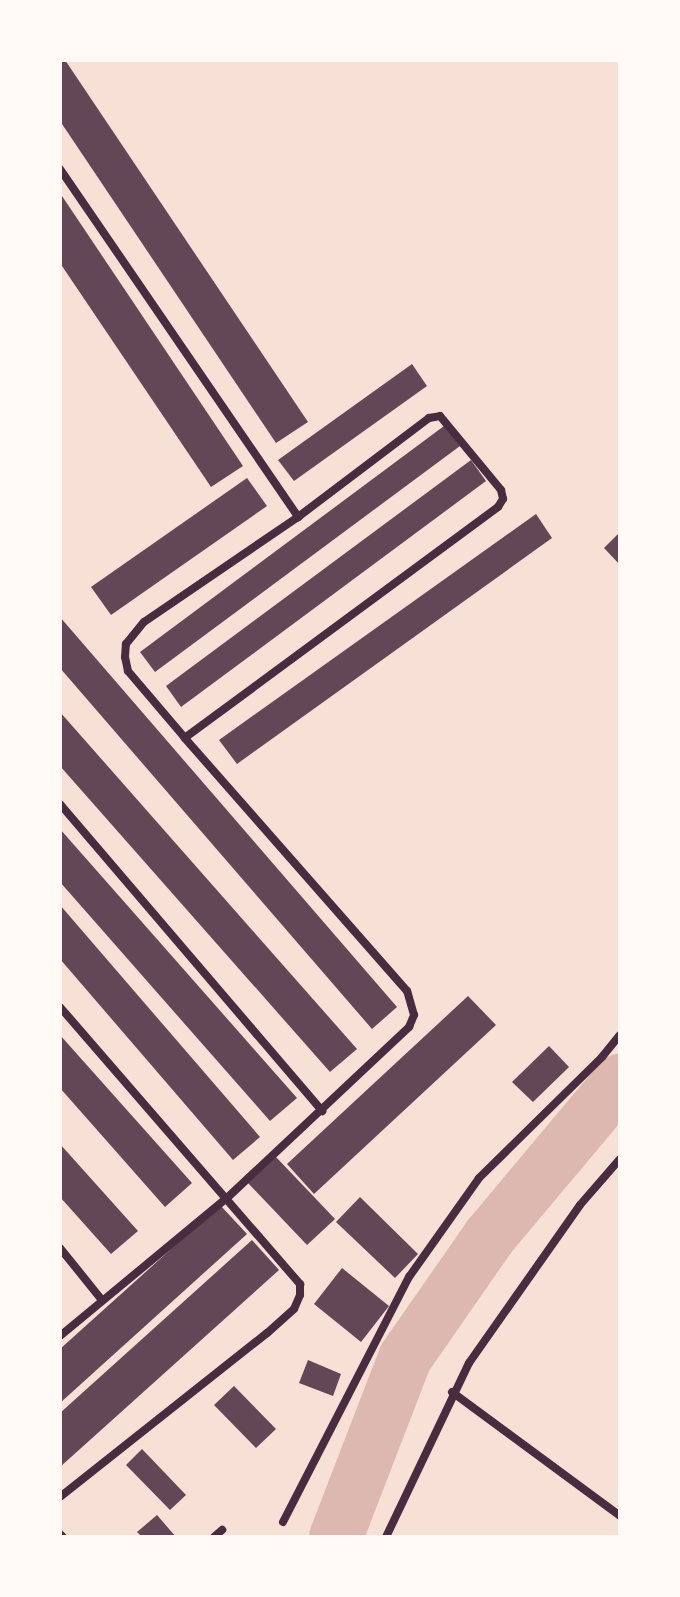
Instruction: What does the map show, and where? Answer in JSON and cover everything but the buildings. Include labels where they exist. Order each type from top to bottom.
[{"type":"street","points":[[60,169],[298,517]]},
{"type":"street","points":[[60,1336],[227,1198],[409,1027],[414,1015],[407,991],[185,738],[128,671],[126,644],[144,622],[298,517],[429,418],[440,416],[501,490],[503,499],[485,518],[185,738]]},
{"type":"street","points":[[60,804],[322,1111]]},
{"type":"street","points":[[60,1007],[300,1284],[300,1295],[294,1309],[60,1497]]},
{"type":"street","points":[[283,1522],[409,1277],[479,1178],[620,1036]]},
{"type":"street","points":[[386,1537],[452,1392],[580,1205],[620,1159]]},
{"type":"street","points":[[60,1248],[102,1300]]},
{"type":"street","points":[[452,1392],[620,1516]]},
{"type":"street","points":[[214,1537],[222,1530]]},
{"type":"waterway","points":[[336,1537],[405,1358],[489,1237],[620,1081]]}]
